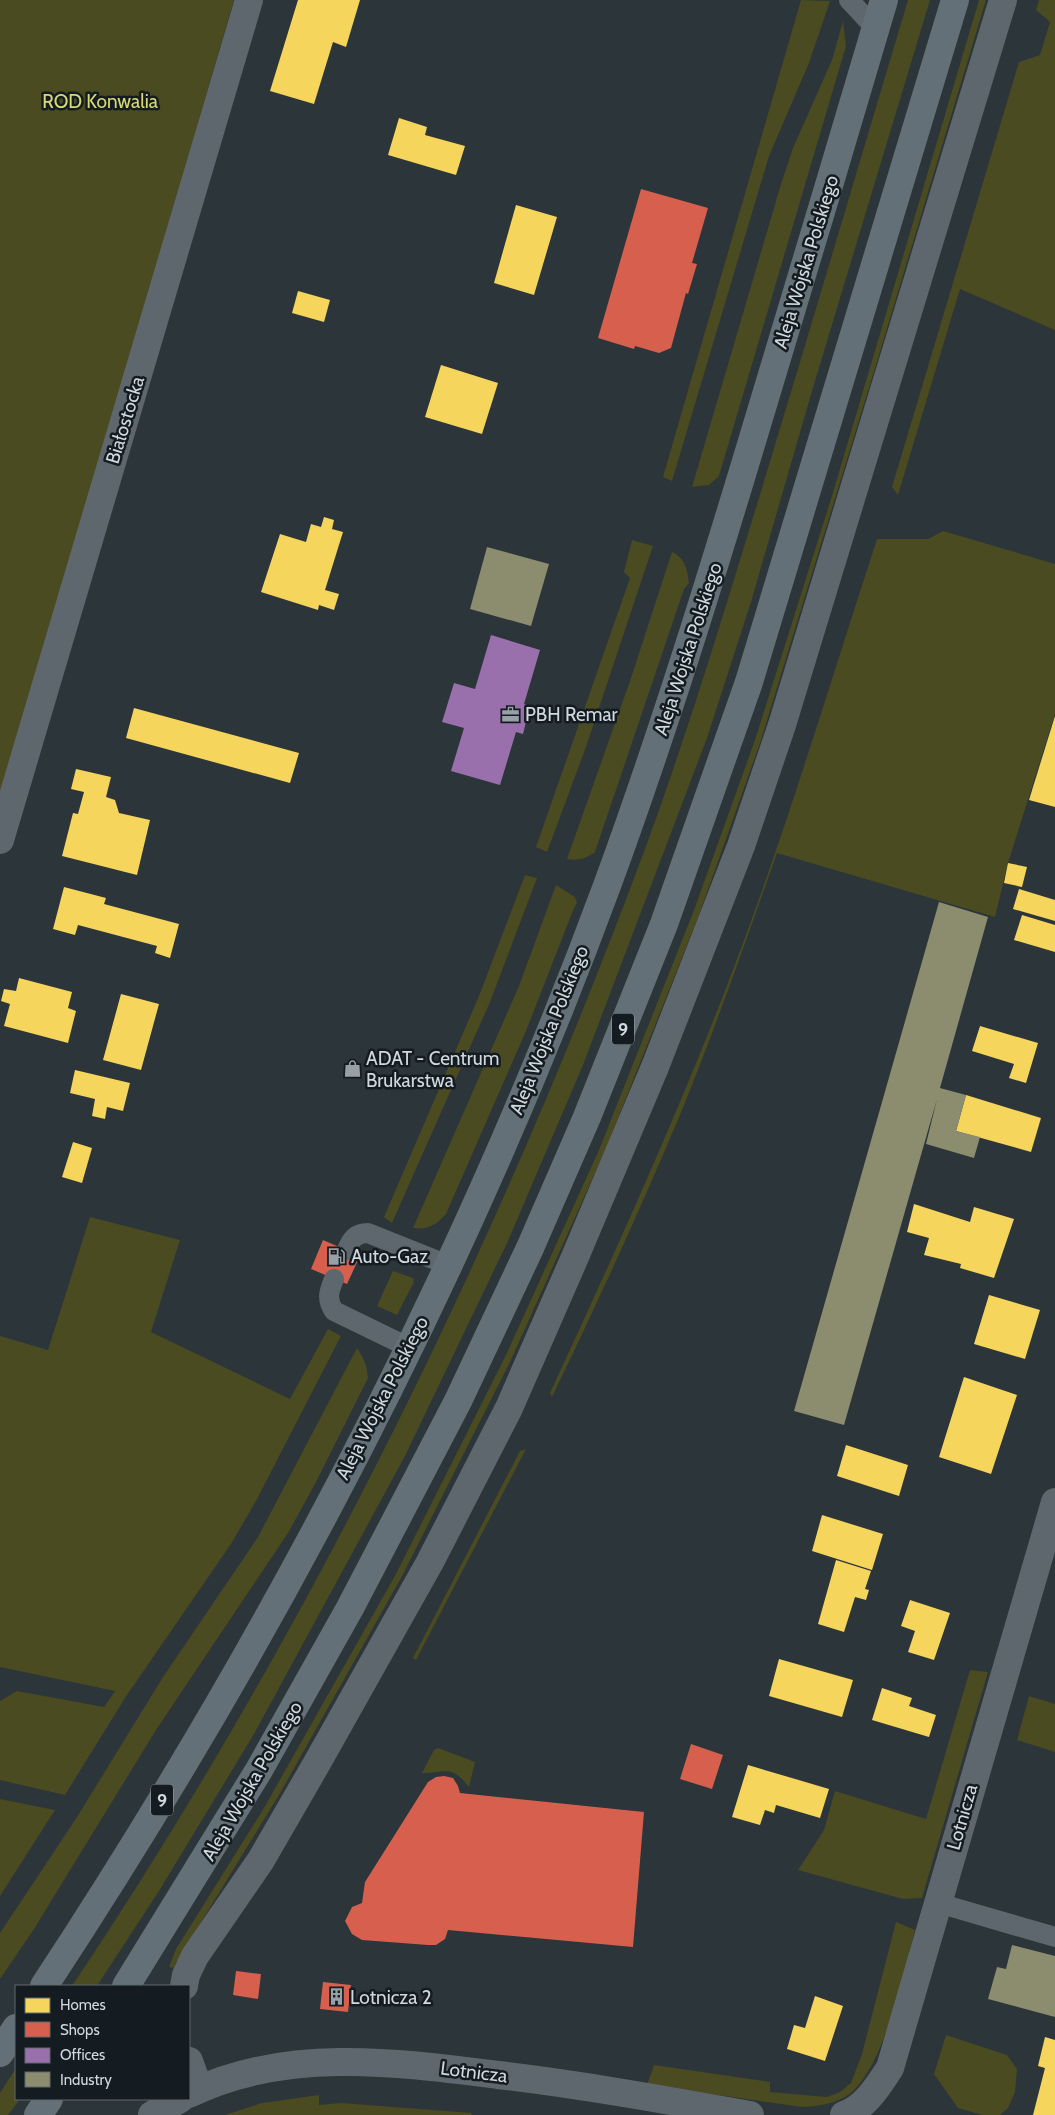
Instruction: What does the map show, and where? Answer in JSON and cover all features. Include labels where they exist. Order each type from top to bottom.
[{"type":"main road","name":"Aleja Wojska Polskiego","points":[[45,1985],[90,1918],[191,1753],[311,1540],[408,1348],[448,1265],[500,1148],[576,966],[656,747],[726,532],[884,0]]},
{"type":"main road","name":"Aleja Wojska Polskiego","points":[[127,1985],[259,1770],[355,1600],[458,1401],[530,1248],[588,1117],[664,924],[746,691],[955,0]]},
{"type":"main road","points":[[0,2053],[15,2030]]},
{"type":"main road","points":[[38,2115],[49,2100]]},
{"type":"street","name":"Białostocka","points":[[0,840],[249,0]]},
{"type":"street","points":[[184,1985],[186,1975],[195,1956],[261,1860],[430,1562],[504,1417],[575,1257],[654,1067],[741,846],[782,725],[1003,0]]},
{"type":"street","name":"Lotnicza","points":[[855,2113],[877,2088],[890,2068],[1055,1502]]},
{"type":"street","name":"Lotnicza","points":[[190,2094],[254,2071],[288,2064],[319,2062],[384,2063],[546,2080],[750,2115]]},
{"type":"street","name":"Lotnicza","points":[[152,2115],[178,2100]]},
{"type":"lane","points":[[849,0],[876,29]]},
{"type":"lane","points":[[347,1250],[351,1240],[357,1235],[368,1233],[448,1265]]},
{"type":"lane","points":[[334,1279],[328,1292],[330,1305],[334,1311],[408,1348]]},
{"type":"lane","points":[[938,1903],[1055,1937]]},
{"type":"green space","name":"ROD Konwalia","points":[[0,0],[234,0],[0,799]]},
{"type":"green space","points":[[801,0],[830,1],[809,63],[769,156],[672,481],[663,477]]},
{"type":"green space","points":[[908,0],[930,0],[812,391],[751,602],[707,738],[583,1065],[508,1241],[405,1456],[254,1734],[159,1891],[98,1985],[73,1985],[156,1856],[237,1722],[313,1585],[386,1446],[454,1305],[519,1162],[580,1018],[653,828],[713,647]]},
{"type":"green space","points":[[979,0],[986,0],[760,743],[699,915],[604,1153],[510,1362],[401,1578],[279,1795],[173,1968],[169,1967],[176,1949],[264,1808],[396,1574],[505,1357],[599,1150],[694,910],[755,740],[831,499]]},
{"type":"green space","points":[[1039,0],[1055,0],[1055,330],[960,289],[898,495],[892,487],[1019,62],[1040,55],[1050,22],[1036,10]]},
{"type":"green space","points":[[843,21],[846,46],[719,476],[709,485],[692,487],[781,184],[793,148],[832,60]]},
{"type":"green space","points":[[943,531],[1055,564],[1055,714],[1008,863],[995,917],[777,853],[718,1018],[680,1115],[618,1257],[552,1397],[550,1393],[663,1141],[706,1039],[747,933],[786,821],[877,539],[928,539]]},
{"type":"green space","points":[[632,540],[653,546],[586,747],[547,852],[536,847],[630,578],[624,572]]},
{"type":"green space","points":[[672,552],[683,561],[689,583],[684,589],[595,852],[582,859],[567,859],[630,681]]},
{"type":"green space","points":[[525,875],[537,878],[490,1002],[392,1223],[384,1217],[479,996]]},
{"type":"green space","points":[[556,885],[575,897],[577,903],[526,1031],[446,1214],[431,1226],[413,1228],[519,986]]},
{"type":"green space","points":[[90,1217],[180,1240],[151,1332],[290,1399],[328,1329],[341,1336],[256,1501],[231,1544],[125,1698],[65,1795],[0,1780],[0,1701],[17,1691],[104,1707],[115,1691],[0,1667],[0,1336],[48,1350]]},
{"type":"green space","points":[[393,1271],[413,1278],[414,1282],[397,1315],[377,1306]]},
{"type":"green space","points":[[357,1348],[365,1362],[368,1378],[315,1484],[288,1533],[156,1730],[34,1929],[0,1979],[0,1933],[77,1817],[163,1677],[258,1537]]},
{"type":"green space","points":[[526,1449],[416,1660],[413,1658],[520,1451]]},
{"type":"green space","points":[[970,1670],[988,1672],[922,1898],[903,1899],[798,1870],[824,1830],[835,1791],[926,1819]]},
{"type":"green space","points":[[1029,1696],[1055,1704],[1055,1752],[1017,1740]]},
{"type":"green space","points":[[438,1748],[475,1762],[469,1787],[453,1772],[422,1773],[434,1750]]},
{"type":"green space","points":[[0,1799],[55,1810],[0,1896]]},
{"type":"green space","points":[[896,1922],[915,1930],[893,2013],[877,2055],[867,2073],[856,2088],[845,2097],[824,2105],[802,2107],[647,2085],[654,2065],[770,2082],[770,2092],[827,2097],[840,2092],[851,2083],[862,2054]]},
{"type":"green space","points":[[946,2035],[1007,2055],[1017,2069],[1015,2092],[1008,2108],[1000,2115],[982,2115],[958,2108],[934,2074]]},
{"type":"green space","points":[[15,2070],[15,2100],[19,2100],[8,2115],[0,2115],[0,2093]]},
{"type":"green space","points":[[319,2095],[319,2105],[341,2103],[472,2113],[471,2115],[225,2115],[262,2103]]},
{"type":"building: Homes","points":[[298,0],[360,0],[346,47],[333,42],[314,104],[270,91]]},
{"type":"building: Homes","points":[[399,118],[427,127],[425,135],[465,146],[456,175],[388,155]]},
{"type":"building: Homes","points":[[516,205],[557,217],[534,295],[494,283]]},
{"type":"building: Homes","points":[[298,291],[330,300],[324,322],[292,313]]},
{"type":"building: Homes","points":[[441,365],[498,383],[482,434],[425,417]]},
{"type":"building: Homes","points":[[324,517],[334,520],[332,529],[343,532],[325,590],[339,594],[334,610],[319,605],[318,610],[261,592],[280,534],[306,542],[311,524],[321,527]]},
{"type":"building: Homes","points":[[134,708],[299,753],[290,783],[126,738]]},
{"type":"building: Homes","points":[[1055,716],[1055,807],[1029,800]]},
{"type":"building: Homes","points":[[76,769],[111,777],[106,797],[115,800],[119,813],[150,820],[137,875],[62,856],[73,813],[78,814],[84,792],[71,789]]},
{"type":"building: Homes","points":[[1008,863],[1027,867],[1022,887],[1004,883]]},
{"type":"building: Homes","points":[[64,887],[106,898],[104,904],[179,924],[170,958],[155,953],[157,946],[78,925],[75,935],[53,929]]},
{"type":"building: Homes","points":[[1019,889],[1055,900],[1055,921],[1013,909]]},
{"type":"building: Homes","points":[[1022,915],[1055,925],[1055,952],[1014,940]]},
{"type":"building: Homes","points":[[19,978],[72,992],[68,1008],[76,1011],[68,1043],[4,1026],[10,1004],[1,1001],[4,989],[16,991]]},
{"type":"building: Homes","points":[[121,994],[159,1004],[141,1070],[103,1060]]},
{"type":"building: Homes","points":[[980,1026],[1038,1043],[1026,1083],[1009,1078],[1014,1064],[972,1051]]},
{"type":"building: Homes","points":[[75,1070],[130,1083],[123,1111],[107,1107],[105,1119],[92,1116],[95,1099],[70,1093]]},
{"type":"building: Homes","points":[[966,1095],[1041,1118],[1031,1152],[956,1131]]},
{"type":"building: Homes","points":[[73,1142],[92,1148],[82,1183],[62,1177]]},
{"type":"building: Homes","points":[[914,1204],[970,1222],[974,1207],[1014,1219],[994,1278],[960,1268],[961,1264],[924,1255],[929,1238],[907,1232]]},
{"type":"building: Homes","points":[[989,1295],[1040,1310],[1025,1359],[974,1344]]},
{"type":"building: Homes","points":[[964,1377],[1017,1395],[991,1474],[939,1457]]},
{"type":"building: Homes","points":[[846,1445],[908,1465],[899,1496],[837,1476]]},
{"type":"building: Homes","points":[[822,1515],[883,1534],[872,1570],[812,1551]]},
{"type":"building: Homes","points":[[836,1560],[871,1571],[865,1589],[869,1590],[866,1600],[855,1597],[844,1632],[818,1624]]},
{"type":"building: Homes","points":[[910,1600],[950,1613],[934,1660],[908,1652],[915,1631],[901,1626]]},
{"type":"building: Homes","points":[[779,1659],[853,1680],[842,1717],[769,1696]]},
{"type":"building: Homes","points":[[882,1688],[912,1698],[909,1706],[936,1715],[929,1737],[872,1720]]},
{"type":"building: Homes","points":[[748,1765],[829,1789],[820,1818],[776,1805],[774,1813],[765,1810],[760,1825],[732,1817]]},
{"type":"building: Homes","points":[[815,1996],[843,2006],[825,2061],[787,2049],[794,2025],[805,2028]]},
{"type":"building: Homes","points":[[1045,2037],[1055,2040],[1055,2115],[1033,2115],[1045,2068],[1038,2066]]},
{"type":"building: Shops","points":[[641,189],[708,208],[692,263],[697,264],[688,294],[686,293],[671,348],[659,353],[635,346],[634,349],[598,338]]},
{"type":"building: Shops","points":[[323,1240],[360,1256],[347,1284],[311,1269]]},
{"type":"building: Shops","points":[[691,1744],[723,1755],[712,1789],[680,1779]]},
{"type":"building: Shops","points":[[436,1777],[453,1778],[460,1793],[644,1812],[633,1947],[448,1930],[445,1939],[436,1945],[362,1940],[352,1934],[345,1921],[352,1907],[362,1903],[365,1882],[428,1782]]},
{"type":"building: Shops","points":[[236,1971],[261,1974],[258,1999],[233,1995]]},
{"type":"building: Shops","name":"Lotnicza 2","points":[[323,1982],[351,1985],[348,2012],[320,2009]]},
{"type":"building: Offices","points":[[491,635],[540,650],[524,704],[530,706],[523,734],[516,732],[500,785],[451,771],[464,728],[442,722],[454,683],[475,689]]},
{"type":"building: Industry","points":[[487,547],[549,564],[531,626],[470,609]]},
{"type":"building: Industry","points":[[939,902],[988,917],[940,1088],[966,1095],[956,1131],[980,1137],[974,1158],[926,1144],[937,1099],[844,1425],[794,1411]]},
{"type":"building: Industry","points":[[1012,1945],[1055,1956],[1055,2017],[988,1999],[997,1967],[1006,1969]]},
{"type":"place","name":"PBH Remar","points":[[511,714]]},
{"type":"place","name":"ADAT - Centrum Brukarstwa","points":[[352,1069]]},
{"type":"place","name":"Auto-Gaz","points":[[337,1256]]},
{"type":"place","name":"Lotnicza 2","points":[[336,1997]]}]
